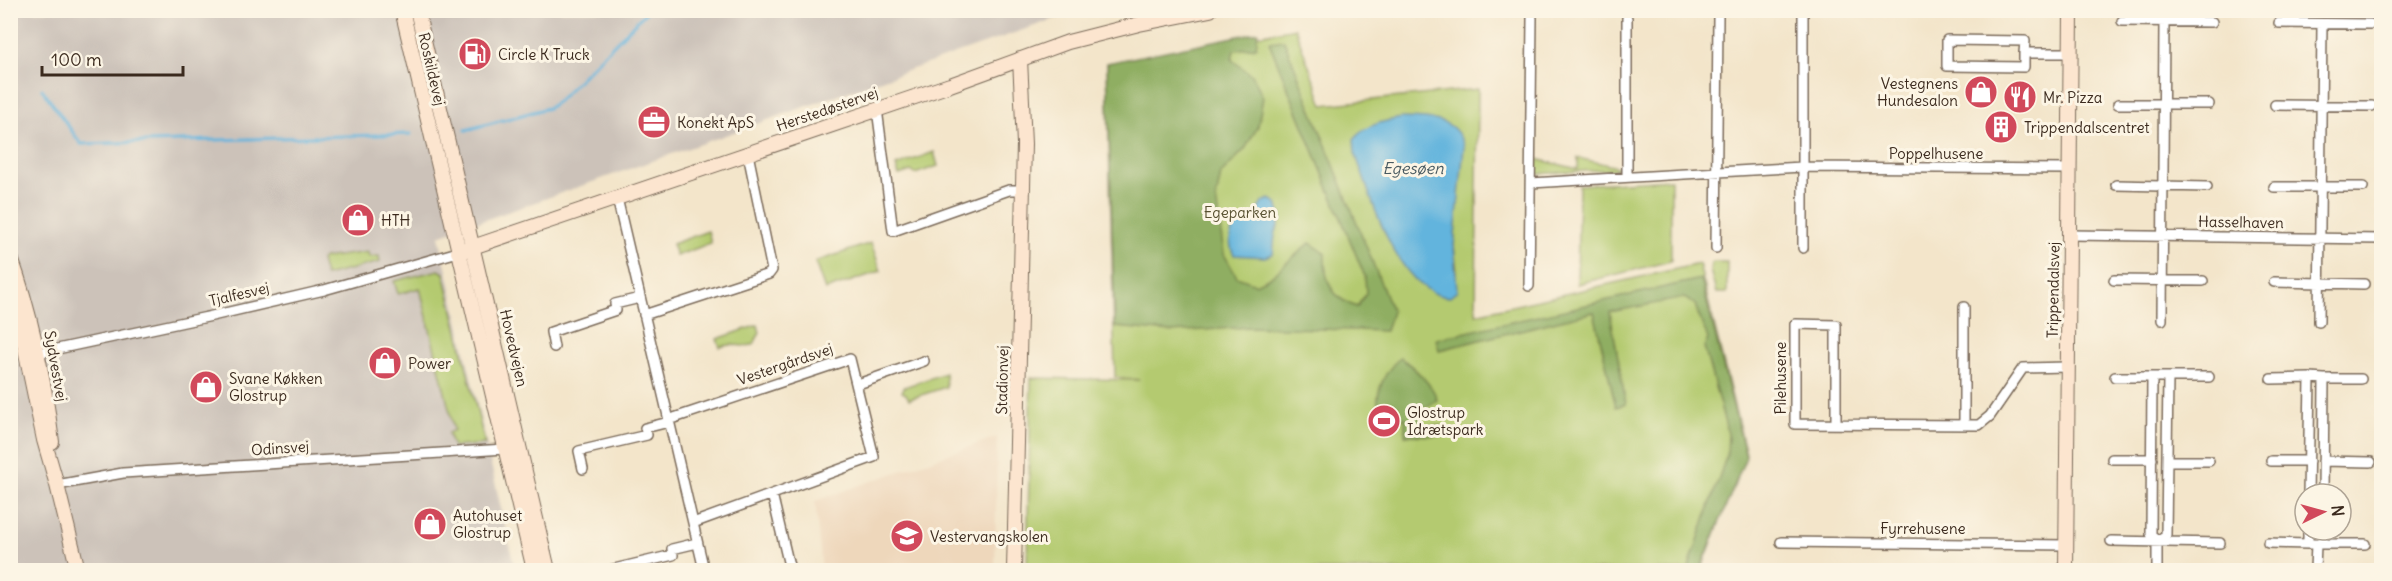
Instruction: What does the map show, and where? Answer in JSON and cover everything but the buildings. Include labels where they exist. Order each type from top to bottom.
[{"type":"street","name":"Roskildevej","points":[[402,10],[458,252]]},
{"type":"street","name":"Roskildevej","points":[[417,10],[447,133]]},
{"type":"street","name":"Herstedøstervej","points":[[458,252],[1068,42],[1139,24],[1210,10]]},
{"type":"street","points":[[1803,10],[1803,248]]},
{"type":"street","name":"Trippendalsvej","points":[[2066,570],[2060,545],[2062,367],[2070,235],[2066,169],[2065,53],[2071,10]]},
{"type":"street","points":[[1716,248],[1719,17]]},
{"type":"street","points":[[1529,286],[1532,18]]},
{"type":"street","points":[[1627,18],[1627,177]]},
{"type":"street","points":[[2122,21],[2212,22]]},
{"type":"street","points":[[2162,320],[2164,22]]},
{"type":"street","points":[[2279,23],[2370,24]]},
{"type":"street","points":[[2319,322],[2322,24]]},
{"type":"street","points":[[1947,40],[2025,41],[2025,53],[2024,67],[1947,66],[1947,40]]},
{"type":"street","points":[[2025,53],[2065,53]]},
{"type":"street","name":"Stadionvej","points":[[1014,570],[1024,144],[1020,58]]},
{"type":"street","points":[[2118,104],[2209,104]]},
{"type":"street","points":[[2275,105],[2372,106]]},
{"type":"street","points":[[877,109],[893,231],[1009,190],[1023,190]]},
{"type":"street","name":"Hovedvejen","points":[[447,133],[549,570]]},
{"type":"street","points":[[644,315],[770,274],[772,270],[748,154]]},
{"type":"street","name":"Poppelhusene","points":[[1531,183],[1802,167],[2066,169]]},
{"type":"street","points":[[2116,185],[2207,187]]},
{"type":"street","points":[[2274,187],[2363,187]]},
{"type":"street","points":[[617,198],[704,570]]},
{"type":"street","name":"Hasselhaven","points":[[2070,235],[2382,239]]},
{"type":"street","points":[[458,252],[534,570]]},
{"type":"street","name":"Tjalfesvej","points":[[32,354],[314,292],[458,252]]},
{"type":"street","name":"Sydvestvej","points":[[10,255],[25,296],[32,354],[57,485],[78,570]]},
{"type":"street","name":"Sydvestvej","points":[[10,276],[32,354]]},
{"type":"street","points":[[2114,280],[2203,281]]},
{"type":"street","points":[[2274,282],[2364,284]]},
{"type":"street","points":[[554,347],[551,332],[616,310],[615,304],[640,298]]},
{"type":"street","points":[[1964,307],[1964,425]]},
{"type":"street","name":"Pilehusene","points":[[1836,424],[1836,325],[1795,324],[1795,424],[1979,425],[2020,370],[2027,366],[2062,367]]},
{"type":"street","name":"Vestergårdsvej","points":[[583,469],[579,451],[646,435],[645,428],[850,359],[858,384],[874,458],[693,523]]},
{"type":"street","points":[[858,384],[924,361]]},
{"type":"street","points":[[2115,377],[2209,377]]},
{"type":"street","points":[[2152,377],[2151,534],[2157,541],[2157,570]]},
{"type":"street","points":[[2157,541],[2166,535],[2168,378]]},
{"type":"street","points":[[2308,482],[2310,378]]},
{"type":"street","points":[[2271,379],[2361,379]]},
{"type":"street","points":[[2323,482],[2324,379]]},
{"type":"street","name":"Odinsvej","points":[[57,485],[123,473],[505,449]]},
{"type":"street","points":[[2112,459],[2152,459]]},
{"type":"street","points":[[2167,461],[2209,461]]},
{"type":"street","points":[[2271,461],[2308,461]]},
{"type":"street","points":[[2323,462],[2371,462]]},
{"type":"street","points":[[772,494],[790,570]]},
{"type":"street","points":[[2111,541],[2220,543]]},
{"type":"street","name":"Fyrrehusene","points":[[1781,542],[2060,545]]},
{"type":"street","points":[[610,570],[673,555],[672,549],[697,543]]},
{"type":"street","points":[[2268,543],[2365,544]]},
{"type":"street","points":[[2315,544],[2315,570]]},
{"type":"shaded area","points":[[10,11],[1077,11],[439,236],[515,570],[11,570]]},
{"type":"shaded area","name":"Vestervangskolen","points":[[997,437],[995,570],[822,570],[815,501]]},
{"type":"green space","name":"Glostrup Idrætspark","points":[[1295,28],[1323,105],[1478,89],[1476,314],[1699,264],[1746,454],[1701,570],[1027,570],[1031,378],[1140,380],[1115,377],[1107,63]],"holes":[[[1422,119],[1461,163],[1454,245],[1457,272]]]},
{"type":"green space","points":[[1258,32],[1256,47],[1234,50],[1232,60],[1253,76],[1263,97],[1258,126],[1245,149],[1221,174],[1216,198],[1224,254],[1237,277],[1255,284],[1270,277],[1310,243],[1325,253],[1328,279],[1340,298],[1357,307],[1366,293],[1365,277],[1269,42],[1284,40],[1392,311],[1386,331],[1250,327],[1172,332],[1115,327],[1107,63]]},
{"type":"green space","points":[[934,152],[938,166],[915,174],[911,171],[899,175],[896,166]]},
{"type":"green space","points":[[1578,158],[1618,167],[1618,169],[1536,174],[1536,159],[1578,169]]},
{"type":"green space","points":[[1671,179],[1671,261],[1577,284],[1579,185]]},
{"type":"green space","points":[[708,231],[711,243],[676,256],[672,244]]},
{"type":"green space","points":[[871,243],[881,271],[825,290],[815,262]]},
{"type":"green space","points":[[368,252],[369,257],[379,256],[380,262],[325,276],[321,261],[323,258]]},
{"type":"green space","points":[[1727,262],[1727,293],[1716,293],[1710,270],[1711,263]]},
{"type":"green space","points":[[439,270],[444,273],[485,444],[453,447],[448,433],[454,430],[420,288],[398,294],[394,281]]},
{"type":"green space","points":[[1701,279],[1746,457],[1700,570],[1688,570],[1727,454],[1728,434],[1704,347],[1708,339],[1695,304],[1684,298],[1610,312],[1626,404],[1616,407],[1594,312],[1439,350],[1436,339]]},
{"type":"green space","points":[[758,325],[760,333],[753,345],[720,347],[717,339]]},
{"type":"green space","points":[[1400,358],[1422,377],[1432,389],[1437,400],[1428,406],[1416,409],[1422,426],[1445,426],[1446,436],[1405,435],[1405,418],[1380,415],[1378,399],[1381,384],[1394,363]]},
{"type":"green space","points":[[945,373],[946,387],[909,399],[902,392],[904,387]]},
{"type":"water","name":"Egesøen","points":[[1403,118],[1432,119],[1448,124],[1460,137],[1464,147],[1454,245],[1457,291],[1450,297],[1431,291],[1415,279],[1400,261],[1378,216],[1355,153],[1354,139],[1364,130],[1383,122]]},
{"type":"water","points":[[1270,199],[1277,203],[1281,217],[1275,235],[1273,254],[1265,257],[1234,255],[1230,239],[1234,227],[1252,218],[1262,204]]},
{"type":"waterway","points":[[466,130],[548,108],[558,101],[648,10]]},
{"type":"waterway","points":[[42,89],[81,144],[411,134]]},
{"type":"place","name":"Circle K Truck","points":[[475,54]]},
{"type":"place","name":"Vestegnens Hundesalon","points":[[1981,92]]},
{"type":"place","name":"Mr. Pizza","points":[[2020,97]]},
{"type":"place","name":"Konekt ApS","points":[[654,122]]},
{"type":"place","name":"Trippendalscentret","points":[[2001,127]]},
{"type":"place","name":"HTH","points":[[358,220]]},
{"type":"place","name":"Power","points":[[385,363]]},
{"type":"place","name":"Svane Køkken Glostrup","points":[[206,387]]},
{"type":"place","name":"Glostrup Idrætspark","points":[[1384,421]]},
{"type":"place","name":"Autohuset Glostrup","points":[[430,524]]},
{"type":"place","name":"Vestervangskolen","points":[[907,536]]},
{"type":"park label","name":"Egeparken","points":[[1240,212]]}]
